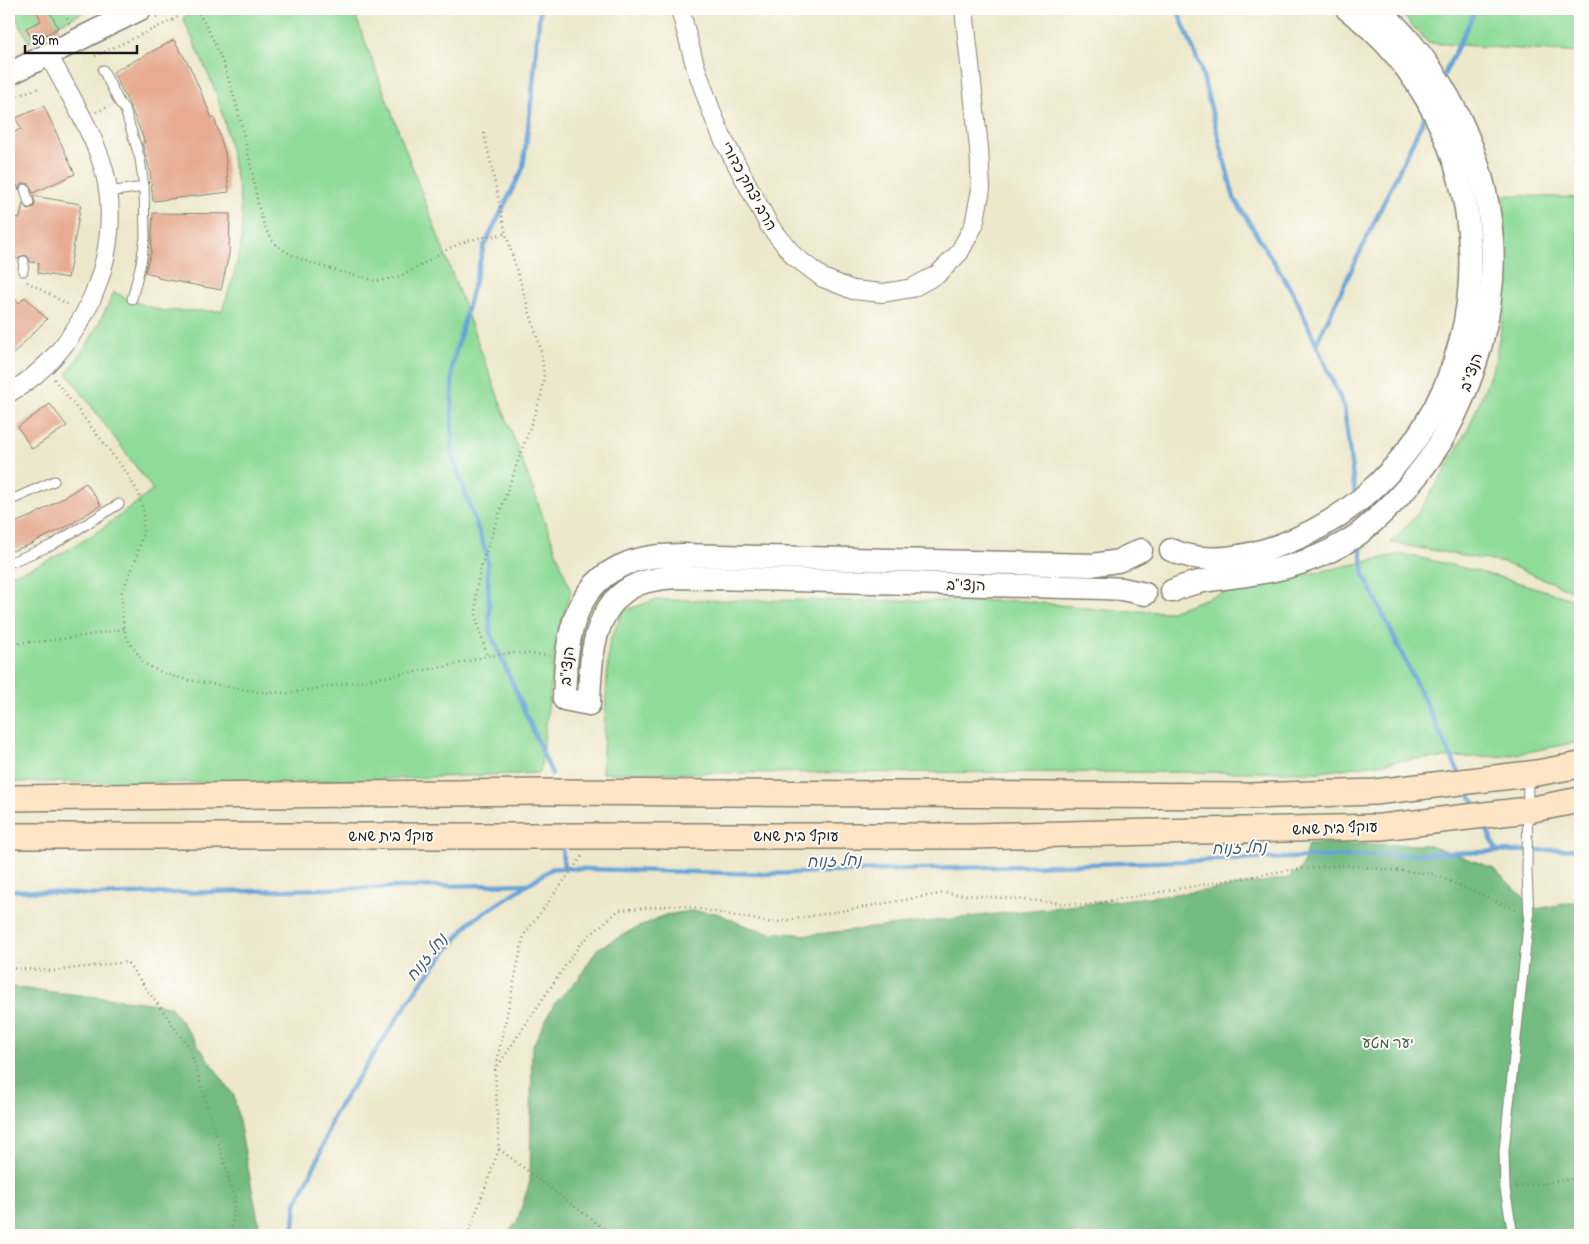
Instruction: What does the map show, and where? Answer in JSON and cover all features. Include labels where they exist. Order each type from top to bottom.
[{"type":"main road","points":[[9,798],[542,792],[1251,796],[1375,792],[1580,765]]},
{"type":"main road","name":"עוקף בית שמש","points":[[9,836],[972,836],[1381,827],[1528,810],[1580,800]]},
{"type":"street","points":[[9,74],[140,9]]},
{"type":"street","name":"הרב יצחק כדורי","points":[[680,9],[697,72],[712,113],[769,225],[794,256],[822,278],[852,290],[883,293],[912,288],[938,274],[959,253],[974,225],[982,190],[964,9]]},
{"type":"street","name":"הנצי\"ב","points":[[1171,550],[1203,559],[1250,554],[1315,531],[1350,509],[1380,483],[1406,454],[1427,422],[1443,390],[1456,357],[1464,325],[1468,295],[1470,249],[1466,203],[1454,159],[1437,116],[1413,77],[1384,41],[1348,9]]},
{"type":"street","name":"הנצי\"ב","points":[[1172,592],[1189,584],[1287,567],[1308,560],[1352,539],[1385,511],[1416,479],[1429,462],[1450,426],[1466,389],[1478,353],[1491,288],[1492,241],[1486,194],[1473,148],[1452,103],[1426,61],[1394,23],[1378,9]]},
{"type":"street","points":[[9,392],[21,386],[66,343],[75,311],[97,285],[105,257],[109,230],[108,192],[104,170],[96,148],[48,54]]},
{"type":"street","points":[[1148,546],[1164,546],[1171,550],[1179,559],[1182,571],[1180,582],[1172,592],[1161,596],[1145,594],[1136,586],[1131,575],[1133,560],[1141,550],[1148,546]]},
{"type":"street","name":"הנצי\"ב","points":[[1141,550],[1118,561],[1092,566],[681,554],[652,556],[628,562],[610,572],[595,584],[584,598],[576,615],[567,656],[564,700],[589,704],[595,643],[606,612],[614,600],[625,591],[639,583],[656,579],[676,577],[1105,588],[1122,589],[1145,594]]},
{"type":"lane","points":[[103,70],[125,110],[140,159],[144,187],[145,237],[141,263],[132,298]]},
{"type":"lane","points":[[108,192],[144,187]]},
{"type":"lane","points":[[25,189],[29,203]]},
{"type":"lane","points":[[22,275],[24,260]]},
{"type":"lane","points":[[9,501],[54,482]]},
{"type":"lane","points":[[9,563],[52,544],[119,504]]},
{"type":"lane","points":[[1513,1235],[1505,1189],[1504,1151],[1529,916],[1528,773]]},
{"type":"path","points":[[96,56],[173,20],[188,9]]},
{"type":"path","points":[[196,9],[208,26],[222,64],[238,112],[260,214],[275,245],[295,258],[376,282],[403,276],[457,244],[476,238],[506,234]]},
{"type":"path","points":[[9,100],[40,88]]},
{"type":"path","points":[[484,133],[506,234],[541,350],[544,374],[541,396],[481,566],[477,583],[476,617],[486,656]]},
{"type":"path","points":[[9,229],[13,230]]},
{"type":"path","points":[[22,275],[75,311]]},
{"type":"path","points":[[44,366],[126,472],[139,494],[144,514],[143,532],[136,559],[122,592],[124,629],[129,642],[144,664],[158,671],[188,680],[260,692],[289,693],[449,666],[486,656],[514,652],[567,656]]},
{"type":"path","points":[[9,643],[70,638],[124,629]]},
{"type":"path","points":[[468,1235],[499,1150],[495,1070],[524,935],[597,836]]},
{"type":"path","points":[[495,1070],[580,944],[619,910],[679,905],[772,922],[944,893],[1085,905],[1302,868],[1343,865],[1432,874],[1529,916]]},
{"type":"path","points":[[9,968],[53,971],[127,962],[190,1050],[235,1199],[231,1235]]},
{"type":"path","points":[[499,1150],[612,1235]]},
{"type":"path","points":[[1505,1189],[1573,1179],[1580,1169]]},
{"type":"green space","points":[[12,9],[90,9],[57,25],[58,28],[29,43]]},
{"type":"green space","points":[[196,9],[353,9],[571,591],[557,635],[540,773],[280,783],[9,782],[9,575],[48,560],[85,540],[153,490],[67,373],[93,334],[114,292],[131,301],[163,311],[222,311],[241,246],[242,220],[239,192],[225,124],[216,92],[183,18]]},
{"type":"green space","points":[[1397,9],[1580,9],[1580,53],[1428,43]]},
{"type":"green space","points":[[1504,195],[1580,198],[1580,594],[1504,563],[1391,543],[1419,512],[1446,469],[1470,425],[1494,365],[1504,312]]},
{"type":"green space","points":[[1401,554],[1491,575],[1580,602],[1580,742],[1505,756],[1414,759],[1320,772],[602,773],[609,643],[623,611],[655,600],[1024,601],[1105,610],[1167,612],[1222,593]]},
{"type":"green space","name":"יער מטע","points":[[1308,844],[1430,845],[1493,868],[1536,909],[1580,901],[1580,1235],[506,1235],[517,1222],[530,1181],[532,1047],[554,1004],[579,978],[597,949],[630,931],[665,915],[690,911],[717,913],[743,925],[767,932],[809,935],[1211,890],[1288,878],[1302,868]]},
{"type":"green space","points":[[9,987],[159,1004],[171,1007],[234,1096],[261,1235],[9,1235]]},
{"type":"building","points":[[36,9],[49,9],[58,28],[33,41],[26,28],[41,21]]},
{"type":"building","points":[[174,40],[190,67],[212,118],[214,117],[225,153],[229,192],[153,201],[150,171],[142,143],[145,142],[113,72]]},
{"type":"building","points":[[44,106],[75,174],[33,193],[29,184],[23,183],[20,185],[19,190],[12,175],[9,177],[9,134],[21,129],[16,118]]},
{"type":"building","points":[[33,196],[81,204],[68,278],[38,273],[39,263],[30,262],[29,258],[25,255],[18,259],[12,258],[15,241],[11,241],[15,217],[20,218],[23,203],[27,209],[34,207]]},
{"type":"building","points":[[153,213],[230,214],[229,254],[221,290],[158,278],[157,275],[145,272],[151,252]]},
{"type":"building","points":[[9,293],[19,303],[25,297],[47,319],[9,358]]},
{"type":"building","points":[[50,404],[67,426],[32,449],[18,427]]},
{"type":"building","points":[[86,483],[101,505],[66,527],[34,543],[9,552],[9,525],[34,515]]},
{"type":"waterway","points":[[540,9],[523,168],[484,246],[452,366],[452,455],[487,555],[490,632],[552,774]]},
{"type":"waterway","points":[[1177,9],[1201,69],[1234,198],[1295,296],[1344,407],[1355,495]]},
{"type":"waterway","points":[[1444,75],[1476,9]]},
{"type":"waterway","points":[[1316,344],[1426,114]]},
{"type":"waterway","points":[[1360,542],[1364,575],[1460,775]]},
{"type":"waterway","points":[[1467,789],[1477,809]]},
{"type":"waterway","points":[[1483,822],[1497,851]]},
{"type":"waterway","points":[[562,848],[564,869]]},
{"type":"waterway","name":"נחל זנוח","points":[[293,1235],[296,1203],[318,1159],[334,1114],[420,984],[470,922],[553,868],[762,874],[1580,849]]},
{"type":"waterway","points":[[9,890],[95,895],[527,884]]}]
